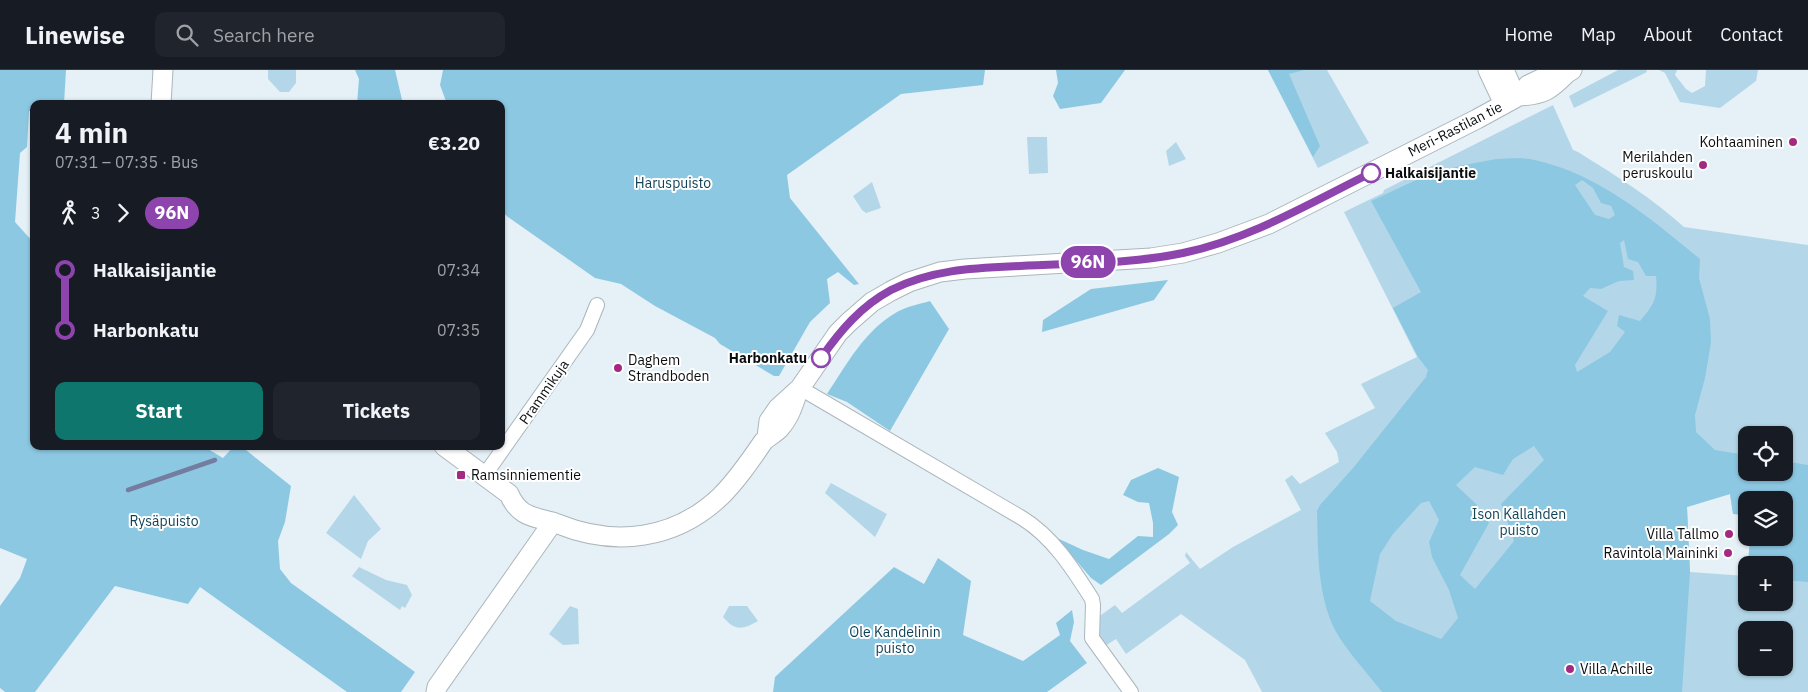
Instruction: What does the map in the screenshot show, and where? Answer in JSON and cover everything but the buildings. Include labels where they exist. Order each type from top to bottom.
[{"type":"street","points":[[161,100],[163,70]]},
{"type":"street","points":[[1488,70],[1517,95]]},
{"type":"street","points":[[1504,70],[1517,95]]},
{"type":"street","name":"Meri-Rastilan tie","points":[[449,450],[509,494],[521,495],[535,504],[553,522],[585,534],[603,537],[642,535],[676,526],[695,517],[722,495],[742,472],[767,437],[768,422],[778,408],[800,388],[838,333],[872,302],[891,291],[909,282],[940,272],[1125,260],[1166,256],[1201,248],[1268,224],[1517,95],[1545,77],[1569,71]]},
{"type":"street","name":"Prammikuja","points":[[505,446],[587,330],[597,304]]},
{"type":"street","points":[[800,388],[1022,518],[1043,533],[1092,599],[1092,638],[1131,692]]},
{"type":"street","name":"Prammikuja","points":[[484,476],[502,450]]},
{"type":"street","points":[[435,690],[553,522]]},
{"type":"green space","name":"Rysäpuisto","points":[[0,70],[66,70],[64,100],[30,100],[27,147],[20,153],[15,222],[30,239],[30,450],[210,450],[223,458],[230,450],[246,450],[291,486],[285,522],[278,541],[280,569],[291,583],[415,672],[401,692],[347,692],[200,587],[188,604],[115,586],[35,692],[5,692],[0,688],[0,606],[20,578],[27,559],[0,548]]},
{"type":"green space","points":[[268,70],[296,70],[296,83],[289,92],[280,92],[268,79]]},
{"type":"green space","points":[[355,70],[395,70],[402,100],[357,100],[359,79]]},
{"type":"green space","name":"Haruspuisto","points":[[443,70],[985,70],[983,85],[901,94],[787,175],[790,198],[859,284],[854,285],[838,272],[827,279],[830,303],[810,322],[779,376],[774,376],[720,344],[715,338],[655,306],[621,284],[595,278],[505,214],[505,100],[446,100],[440,85]]},
{"type":"green space","points":[[1056,70],[1125,70],[1101,103],[1060,109],[1053,96],[1058,83]]},
{"type":"green space","points":[[1268,70],[1327,70],[1369,143],[1318,168]]},
{"type":"green space","points":[[1268,70],[1304,70],[1289,74],[1320,146],[1313,157]]},
{"type":"green space","points":[[1618,70],[1646,70],[1647,72],[1574,108],[1569,96]]},
{"type":"green space","points":[[1659,70],[1677,70],[1675,75],[1686,89],[1692,93],[1705,86],[1706,70],[1758,70],[1756,81],[1720,108],[1680,102],[1665,73]]},
{"type":"green space","name":"Ison Kallahden puisto","points":[[1553,105],[1573,150],[1633,187],[1684,227],[1808,245],[1808,692],[1262,692],[1245,660],[1181,614],[1126,654],[1116,639],[1105,646],[1097,634],[1097,618],[1115,605],[1122,613],[1190,563],[1185,556],[1186,552],[1200,569],[1233,547],[1301,510],[1285,480],[1292,475],[1300,484],[1339,462],[1337,452],[1325,433],[1375,408],[1361,384],[1417,357],[1344,212],[1383,193],[1384,190]],"holes":[[[1738,491],[1793,491],[1793,546],[1749,546],[1749,556],[1793,556],[1793,611],[1738,611],[1738,575],[1690,572],[1687,507],[1730,494],[1733,514],[1738,514]]]},
{"type":"green space","points":[[1027,137],[1047,137],[1048,173],[1029,174]]},
{"type":"green space","points":[[1176,142],[1186,159],[1169,166],[1166,151]]},
{"type":"green space","name":"Ison Kallahden puisto","points":[[1496,159],[1530,159],[1581,176],[1602,187],[1643,214],[1700,259],[1699,278],[1710,319],[1711,343],[1705,378],[1695,415],[1696,432],[1715,450],[1738,454],[1738,481],[1793,481],[1793,462],[1808,465],[1808,582],[1793,581],[1793,556],[1749,556],[1749,546],[1793,546],[1793,491],[1738,491],[1738,514],[1733,514],[1730,494],[1687,507],[1690,572],[1682,692],[1382,692],[1335,630],[1329,616],[1322,587],[1317,511],[1426,377],[1428,370],[1418,357],[1393,308],[1421,292],[1371,201],[1416,180],[1459,166]],"holes":[[[1582,180],[1593,188],[1601,203],[1611,206],[1615,215],[1609,219],[1595,215],[1575,185]],[[1624,240],[1628,259],[1638,262],[1646,276],[1656,276],[1656,296],[1649,310],[1640,321],[1619,315],[1617,326],[1625,332],[1610,352],[1577,372],[1575,365],[1608,311],[1583,296],[1590,288],[1601,289],[1619,281],[1634,280],[1633,271],[1624,267],[1620,243]],[[1534,446],[1544,460],[1501,504],[1514,541],[1475,589],[1460,575],[1489,523],[1476,504],[1456,485],[1475,467],[1503,475],[1513,459]],[[1429,501],[1439,520],[1429,542],[1432,557],[1449,590],[1458,618],[1441,639],[1396,621],[1370,601],[1380,554],[1393,534],[1421,503]]]},
{"type":"green space","points":[[872,182],[881,208],[866,213],[853,196]]},
{"type":"green space","points":[[1168,280],[1154,300],[1042,332],[1043,320],[1091,289]]},
{"type":"green space","points":[[930,301],[949,329],[890,431],[847,402],[827,394],[857,349],[875,329],[901,310]]},
{"type":"green space","points":[[1158,468],[1179,477],[1172,512],[1178,525],[1169,534],[1101,585],[1091,578],[1057,538],[1109,559],[1138,536],[1153,537],[1153,523],[1149,503],[1138,502],[1123,495],[1131,480]]},
{"type":"green space","points":[[831,483],[887,514],[875,537],[825,493]]},
{"type":"green space","points":[[354,495],[381,529],[368,541],[361,559],[326,533]]},
{"type":"green space","name":"Ole Kandelinin puisto","points":[[938,558],[971,581],[963,635],[1023,661],[1060,635],[1056,623],[1072,610],[1074,622],[1070,641],[1087,663],[1047,692],[773,692],[775,677],[894,567],[924,584]]},
{"type":"green space","points":[[359,567],[386,580],[407,585],[412,595],[405,608],[402,606],[400,610],[352,576]]},
{"type":"green space","points":[[570,606],[578,609],[579,644],[563,645],[549,634]]},
{"type":"green space","points":[[729,606],[747,606],[758,621],[739,628],[731,625],[723,617]]},
{"type":"waterway","points":[[128,490],[215,460]]},
{"type":"bus line","name":"96N","points":[[821,358],[838,333],[872,302],[909,282],[940,272],[965,269],[1151,258],[1201,248],[1268,224],[1371,173]]},
{"type":"place","name":"Kohtaaminen","points":[[1793,142]]},
{"type":"place","name":"Merilahden peruskoulu","points":[[1703,165]]},
{"type":"place","name":"Halkaisijantie","points":[[1371,173]]},
{"type":"place","name":"Harbonkatu","points":[[821,358]]},
{"type":"place","name":"Daghem Strandboden","points":[[618,368]]},
{"type":"place","name":"Ramsinniementie","points":[[461,475]]},
{"type":"place","name":"Villa Tallmo","points":[[1729,534]]},
{"type":"place","name":"Ravintola Maininki","points":[[1728,553]]},
{"type":"place","name":"Villa Achille","points":[[1570,669]]}]
